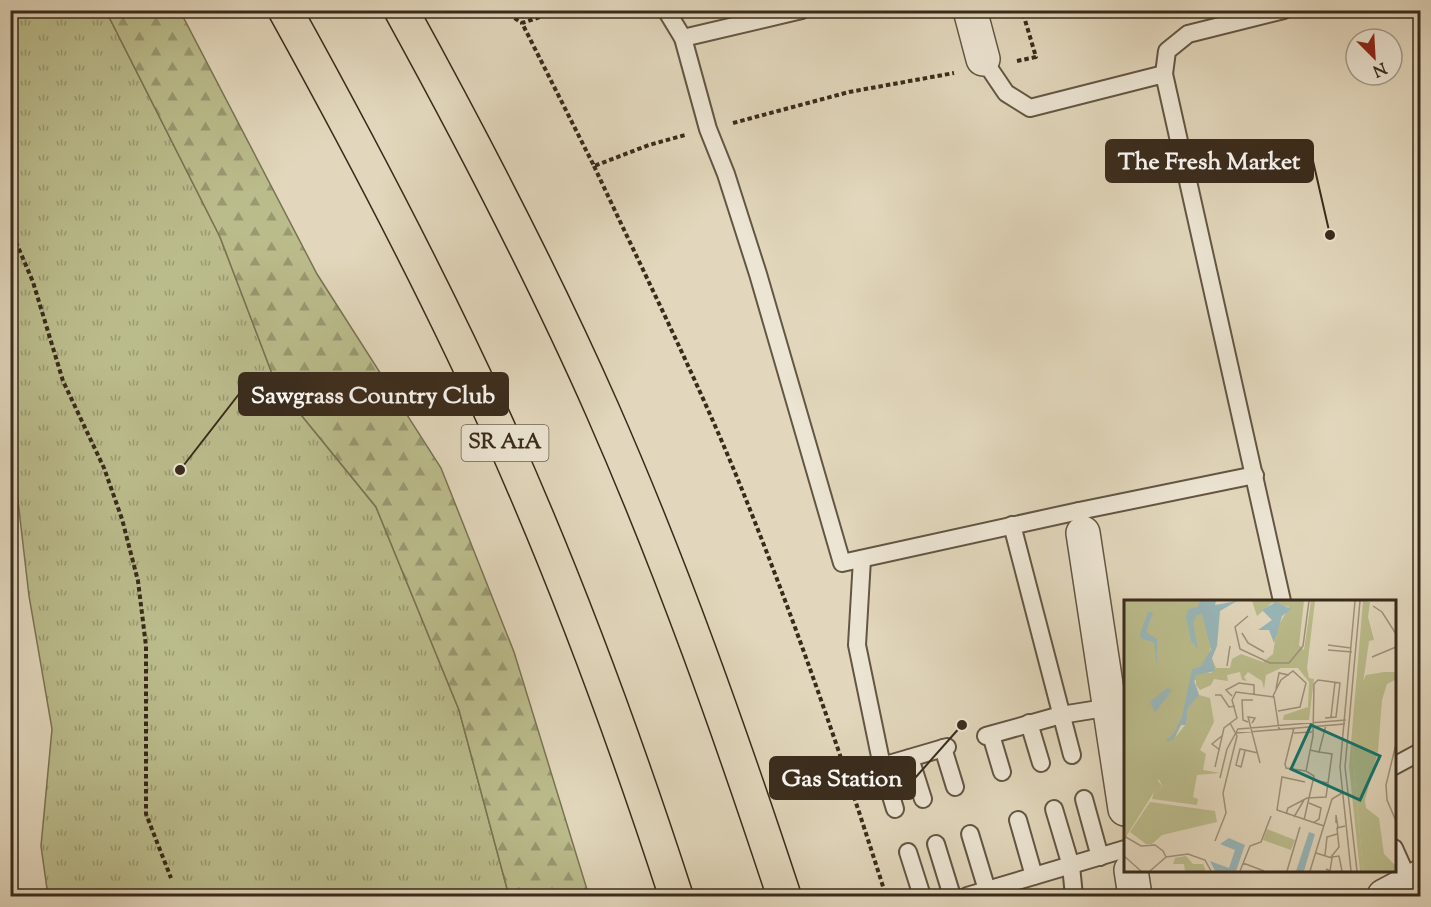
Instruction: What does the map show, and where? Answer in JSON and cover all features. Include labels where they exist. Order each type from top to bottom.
[{"type":"main road","points":[[401,10],[464,125],[538,270],[602,410],[665,561],[733,745],[784,897]]},
{"type":"main road","name":"SR A1A","points":[[285,11],[380,184],[504,441],[568,596],[617,725],[676,897]]},
{"type":"street","points":[[970,10],[986,63]]},
{"type":"street","points":[[1081,522],[1124,800]]},
{"type":"street","points":[[1131,871],[1135,897]]},
{"type":"lane","points":[[666,10],[683,38],[708,129],[726,174],[758,274],[842,563],[1012,525],[1081,522],[1255,475]]},
{"type":"lane","points":[[683,38],[802,10]]},
{"type":"lane","points":[[1282,600],[1164,74],[1167,51],[1188,34],[1284,10]]},
{"type":"lane","points":[[986,63],[1006,93],[1030,108],[1164,74]]},
{"type":"lane","points":[[1012,525],[1072,754]]},
{"type":"lane","points":[[862,559],[857,645],[882,766],[895,809]]},
{"type":"lane","points":[[1002,772],[988,735],[1061,715],[1111,707]]},
{"type":"lane","points":[[1029,723],[1041,763]]},
{"type":"lane","points":[[882,766],[945,748],[955,787]]},
{"type":"lane","points":[[1395,765],[1420,752]]},
{"type":"lane","points":[[910,758],[923,799]]},
{"type":"lane","points":[[1084,799],[1100,857]]},
{"type":"lane","points":[[1054,808],[1071,866],[1074,897]]},
{"type":"lane","points":[[1018,820],[1034,876]]},
{"type":"lane","points":[[970,834],[987,890]]},
{"type":"lane","points":[[936,844],[952,897]]},
{"type":"lane","points":[[967,897],[1124,849]]},
{"type":"lane","points":[[1395,851],[1407,888]]},
{"type":"lane","points":[[908,852],[922,897]]},
{"type":"path","points":[[502,10],[522,23],[594,166],[692,373],[734,472],[791,619],[886,897]]},
{"type":"path","points":[[522,23],[561,10]]},
{"type":"path","points":[[594,166],[649,145],[849,92],[986,63],[1036,57],[1022,10]]},
{"type":"path","points":[[10,228],[33,282],[63,381],[104,468],[122,519],[138,581],[146,646],[146,814],[158,851],[171,878]]},
{"type":"green space","points":[[10,11],[106,11],[220,237],[276,384],[376,507],[459,710],[509,896],[48,896],[41,846],[52,729],[29,596],[10,432]]},
{"type":"green space","points":[[106,11],[180,11],[317,274],[441,468],[514,652],[589,896],[509,896],[459,710],[376,507],[276,384],[220,237]]},
{"type":"place","name":"The Fresh Market","points":[[1330,235]]},
{"type":"place","name":"Sawgrass Country Club","points":[[180,470]]},
{"type":"place","name":"Gas Station","points":[[962,725]]}]
